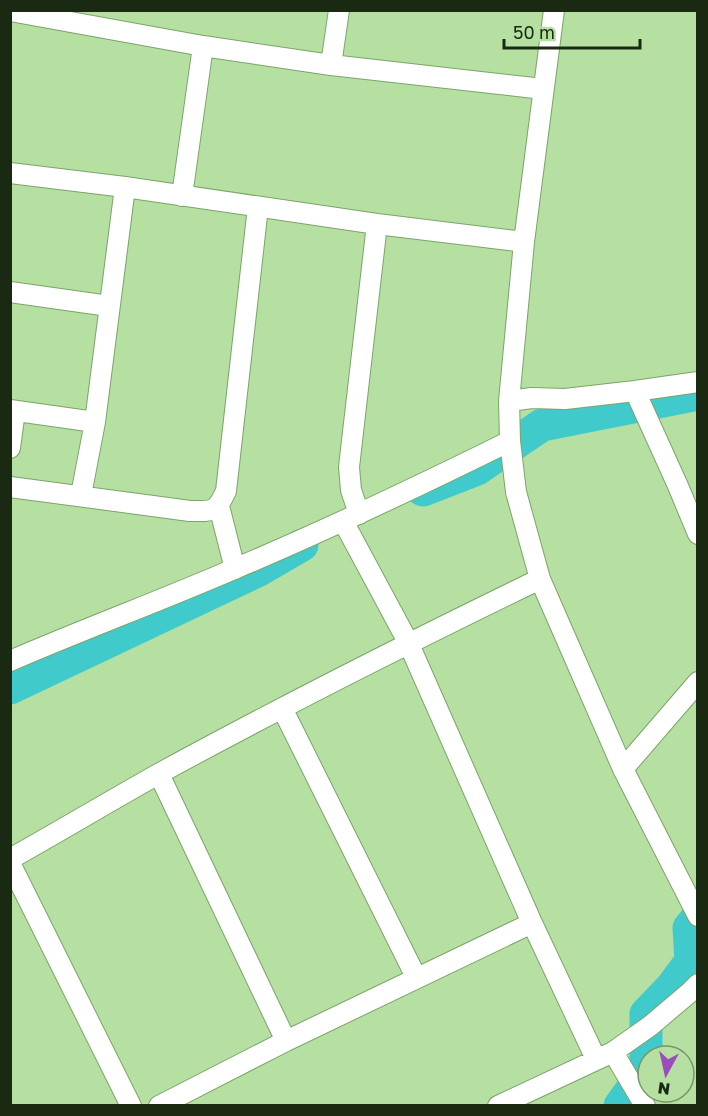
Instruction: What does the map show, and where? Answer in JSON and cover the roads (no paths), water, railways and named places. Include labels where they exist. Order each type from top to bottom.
[{"type":"street","points":[[331,65],[339,10]]},
{"type":"street","points":[[554,10],[525,242],[509,401],[510,441],[516,492],[540,579],[623,769],[698,916]]},
{"type":"street","points":[[14,11],[203,46],[331,65],[543,89]]},
{"type":"street","points":[[182,196],[203,46]]},
{"type":"street","points":[[10,173],[377,224],[525,242]]},
{"type":"street","points":[[81,495],[95,422],[125,188]]},
{"type":"street","points":[[10,487],[190,511],[209,511],[219,506],[226,491],[258,207]]},
{"type":"street","points":[[377,224],[349,467],[351,517],[532,923],[604,1056],[645,1106]]},
{"type":"street","points":[[10,292],[109,306]]},
{"type":"street","points":[[509,401],[532,398],[565,399],[698,382]]},
{"type":"street","points":[[635,391],[698,534]]},
{"type":"street","points":[[10,448],[13,411],[95,422]]},
{"type":"street","points":[[10,661],[235,569],[409,491],[510,441]]},
{"type":"street","points":[[219,506],[235,569]]},
{"type":"street","points":[[131,1106],[10,861],[159,774],[282,708],[408,642],[540,579]]},
{"type":"street","points":[[623,769],[698,681]]},
{"type":"street","points":[[282,708],[416,977]]},
{"type":"street","points":[[159,774],[286,1041]]},
{"type":"street","points":[[159,1106],[416,977],[532,923]]},
{"type":"street","points":[[498,1106],[604,1056],[650,1026],[698,984]]},
{"type":"waterway","points":[[423,490],[477,469],[542,425],[698,394]]},
{"type":"waterway","points":[[10,688],[259,570],[302,545]]},
{"type":"waterway","points":[[620,1106],[646,1070],[646,1014],[671,988],[691,961],[689,928],[698,917]]}]
